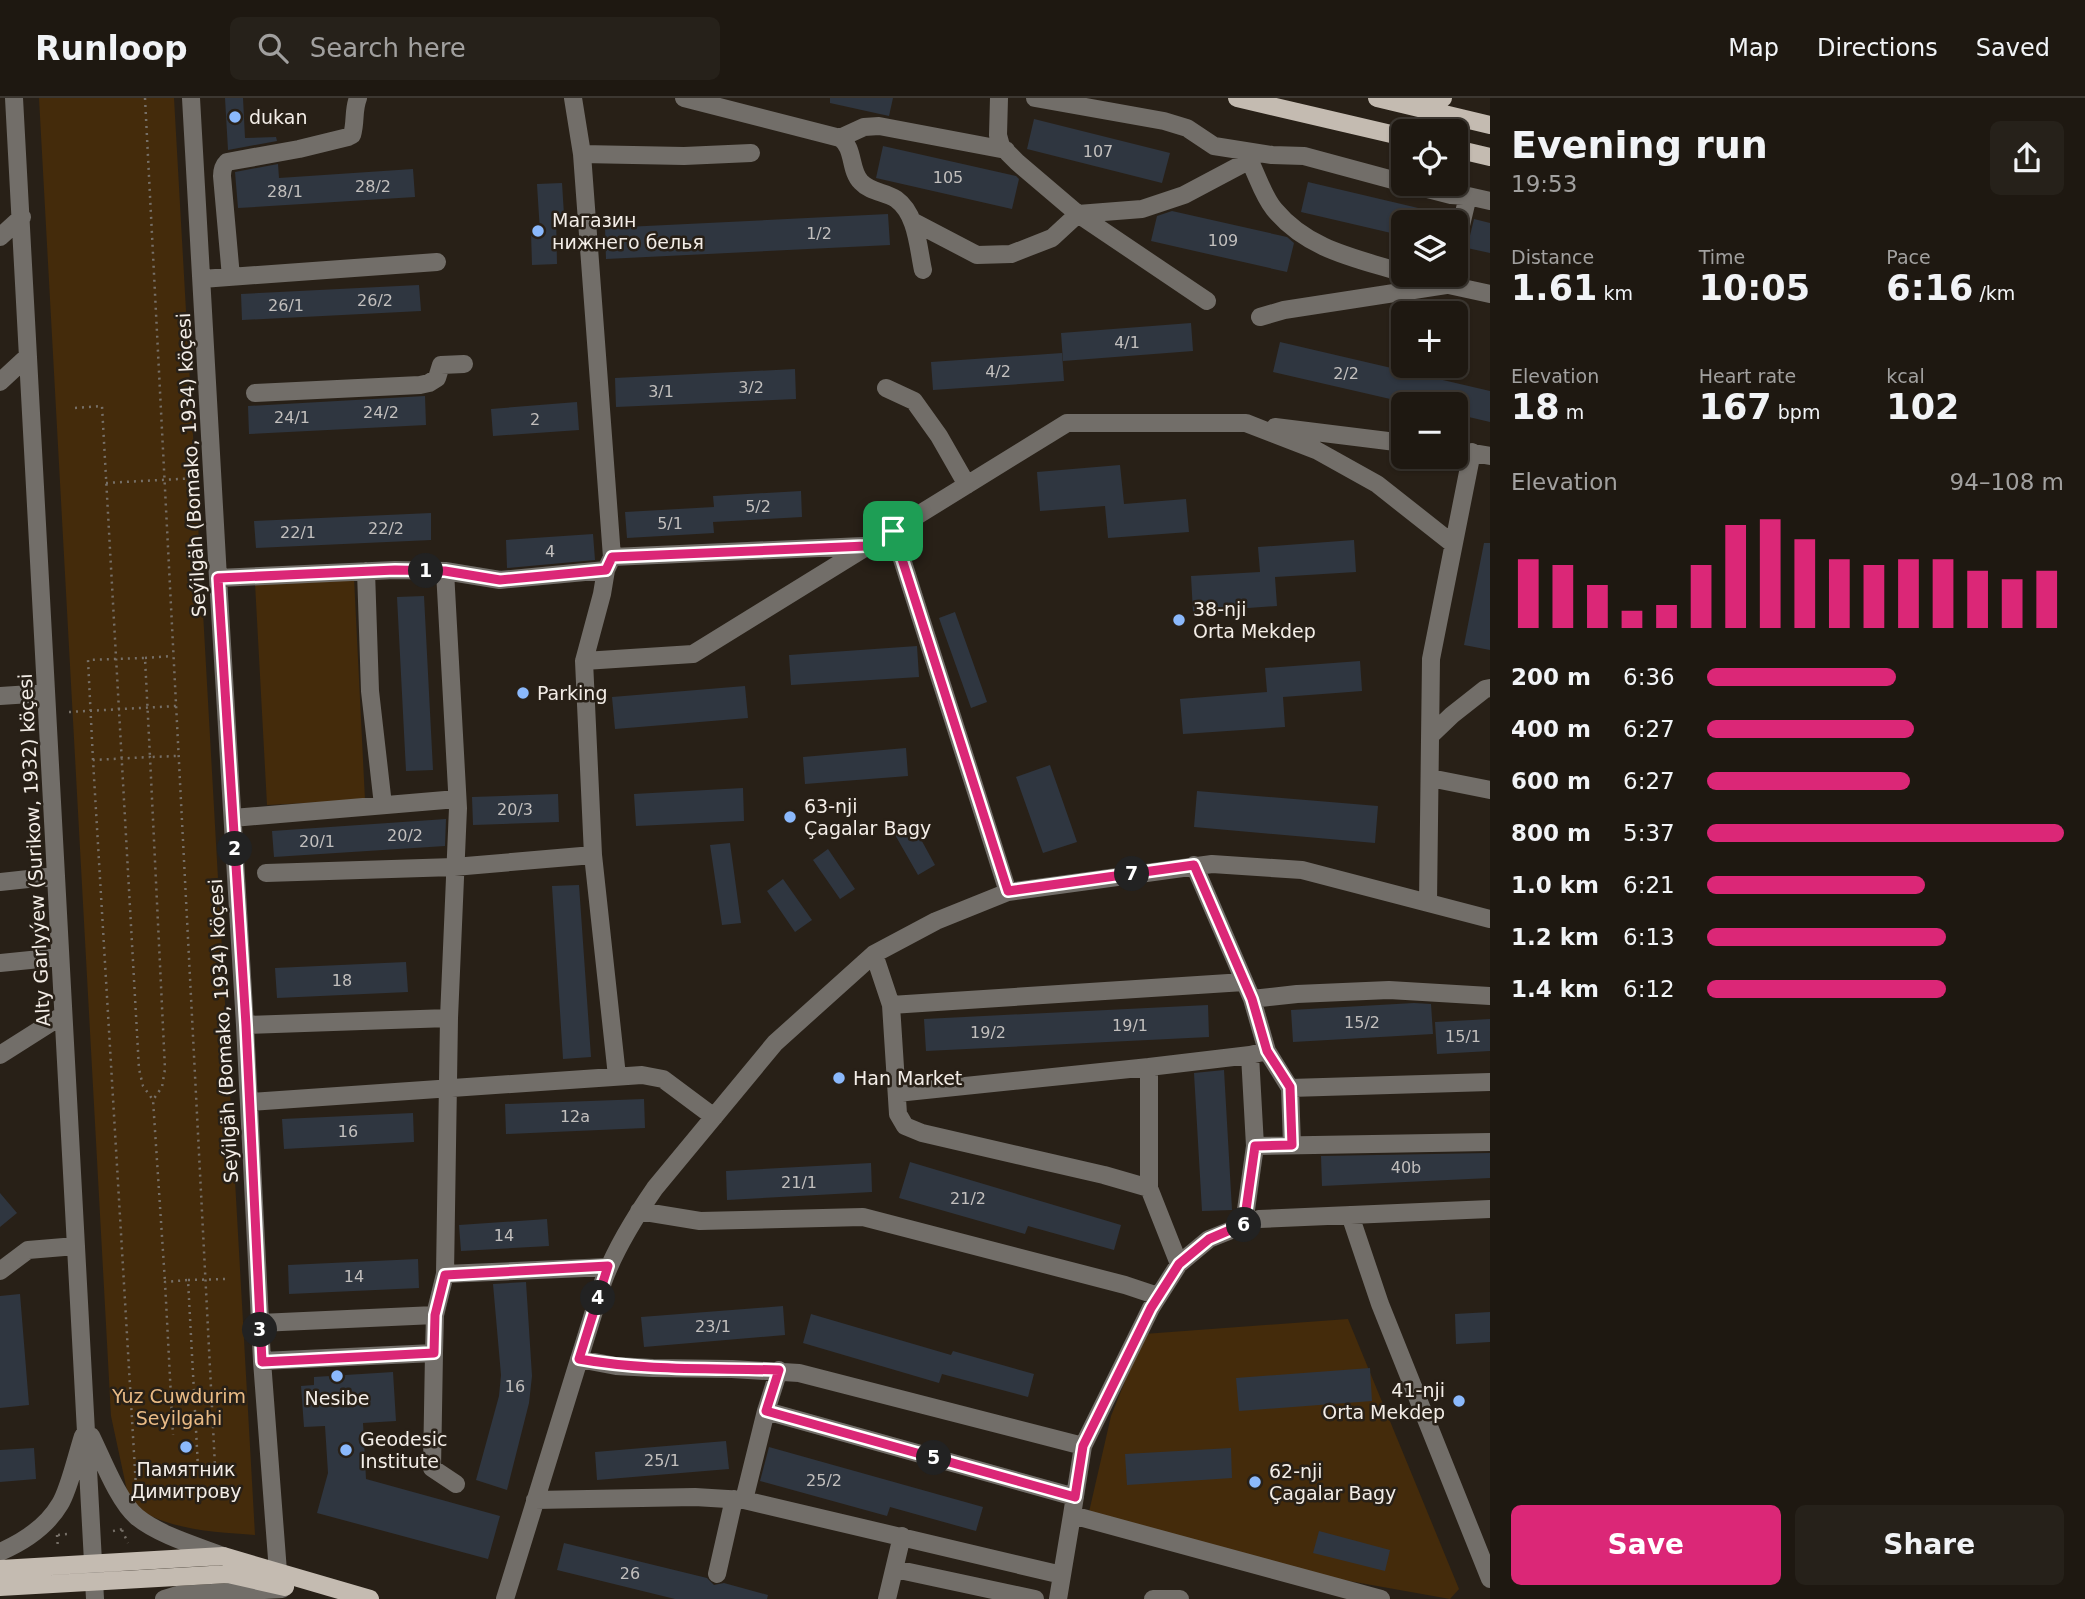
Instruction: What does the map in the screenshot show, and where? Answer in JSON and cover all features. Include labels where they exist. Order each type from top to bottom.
[{"type":"main road","points":[[1237,98],[1391,133]]},
{"type":"main road","points":[[1377,98],[1490,125]]},
{"type":"main road","points":[[1400,103],[1443,98]]},
{"type":"main road","points":[[1468,152],[1490,157]]},
{"type":"main road","points":[[0,1569],[223,1556],[327,1599]]},
{"type":"main road","points":[[0,1587],[95,1590],[228,1574],[370,1599]]},
{"type":"street","name":"Alty Garlyýew (Surikow, 1932) köçesi","points":[[14,98],[95,1590]]},
{"type":"street","name":"Seýilgäh (Bomako, 1934) köçesi","points":[[191,98],[246,1025],[262,1362],[283,1582]]},
{"type":"street","points":[[232,277],[222,176],[225,164],[348,137],[352,135],[354,128],[358,98]]},
{"type":"street","points":[[573,98],[582,154],[609,564],[584,661],[593,855],[617,1076]]},
{"type":"street","points":[[684,98],[737,104],[841,138],[849,148],[854,169],[861,182],[894,198],[903,206],[912,221],[923,270]]},
{"type":"street","points":[[999,98],[998,135],[1001,146],[1078,215],[1207,301]]},
{"type":"street","points":[[1035,98],[1164,121],[1187,128],[1214,146],[1247,155],[1304,156],[1391,179]]},
{"type":"street","points":[[841,138],[864,127],[879,126],[1006,150]]},
{"type":"street","points":[[582,154],[684,156],[751,153]]},
{"type":"street","points":[[912,221],[977,255],[1011,254],[1052,238],[1078,215],[1142,209],[1184,195],[1247,155]]},
{"type":"street","points":[[1247,155],[1274,208],[1300,233],[1328,250],[1391,269]]},
{"type":"street","points":[[1465,210],[1468,196],[1490,201]]},
{"type":"street","points":[[0,237],[22,217]]},
{"type":"street","points":[[202,279],[437,262]]},
{"type":"street","points":[[1260,317],[1284,310],[1410,287]]},
{"type":"street","points":[[1468,287],[1490,295]]},
{"type":"street","points":[[0,382],[28,356]]},
{"type":"street","points":[[255,393],[420,385],[437,377],[440,365],[464,364]]},
{"type":"street","points":[[886,388],[914,401],[939,436],[967,485]]},
{"type":"street","points":[[584,661],[693,654],[1067,423],[1246,423],[1391,441]]},
{"type":"street","points":[[1246,423],[1316,450],[1377,484],[1453,544]]},
{"type":"street","points":[[1468,452],[1490,456]]},
{"type":"street","points":[[1428,903],[1431,659],[1453,544],[1462,469]]},
{"type":"street","points":[[893,531],[1008,891]]},
{"type":"street","points":[[218,578],[445,571],[500,580],[609,564],[866,546]]},
{"type":"street","points":[[445,571],[457,799],[449,1018],[445,1275],[435,1315],[432,1468],[456,1484]]},
{"type":"street","points":[[366,572],[370,691],[383,805]]},
{"type":"street","points":[[1430,736],[1452,715],[1490,688]]},
{"type":"street","points":[[0,696],[46,693]]},
{"type":"street","points":[[1430,778],[1490,789]]},
{"type":"street","points":[[233,818],[457,799]]},
{"type":"street","points":[[266,873],[454,867],[593,855]]},
{"type":"street","points":[[1194,865],[1252,999],[1259,1053],[1255,1146],[1244,1224]]},
{"type":"street","points":[[505,1599],[608,1266],[639,1211],[775,1043],[874,954],[936,921],[1008,891],[1194,865],[1302,870],[1490,919]]},
{"type":"street","points":[[0,882],[56,876]]},
{"type":"street","points":[[874,954],[891,1005],[898,1114],[905,1126],[922,1133],[1149,1188]]},
{"type":"street","points":[[0,963],[60,957]]},
{"type":"street","points":[[891,1005],[1244,982]]},
{"type":"street","points":[[1252,999],[1389,990],[1490,996]]},
{"type":"street","points":[[0,1055],[64,1015]]},
{"type":"street","points":[[246,1025],[449,1018]]},
{"type":"street","points":[[897,1093],[1259,1053]]},
{"type":"street","points":[[1259,1053],[1290,1087],[1292,1145]]},
{"type":"street","points":[[1149,1067],[1149,1188],[1179,1264]]},
{"type":"street","points":[[249,1102],[642,1075],[663,1079],[714,1117]]},
{"type":"street","points":[[1290,1087],[1490,1082]]},
{"type":"street","points":[[1255,1146],[1490,1142]]},
{"type":"street","points":[[1058,1599],[1083,1446],[1151,1308],[1179,1264],[1209,1239],[1259,1219],[1490,1209]]},
{"type":"street","points":[[639,1211],[700,1221],[863,1217],[1158,1296]]},
{"type":"street","points":[[1350,1216],[1380,1304],[1490,1579]]},
{"type":"street","points":[[0,1271],[29,1250],[76,1246]]},
{"type":"street","points":[[445,1275],[608,1266]]},
{"type":"street","points":[[260,1323],[435,1315]]},
{"type":"street","points":[[262,1362],[434,1353]]},
{"type":"street","points":[[579,1359],[617,1366],[653,1368],[779,1370],[825,1378],[1083,1446]]},
{"type":"street","points":[[717,1574],[779,1370]]},
{"type":"street","points":[[766,1411],[1354,1596],[1381,1599]]},
{"type":"street","points":[[0,1552],[29,1537],[49,1519],[61,1503],[86,1426]]},
{"type":"street","points":[[86,1426],[124,1502],[136,1517],[159,1531],[223,1556]]},
{"type":"street","points":[[535,1500],[695,1497],[739,1500],[1062,1575]]},
{"type":"street","points":[[887,1599],[902,1536]]},
{"type":"street","points":[[895,1569],[1035,1599]]},
{"type":"street","points":[[164,1599],[177,1595],[283,1582]]},
{"type":"street","points":[[1153,1599],[1181,1599]]},
{"type":"path","points":[[145,98],[215,1466],[198,1467],[188,1280]]},
{"type":"path","points":[[75,408],[102,406],[139,1069],[143,1086],[153,1100],[173,1435]]},
{"type":"path","points":[[106,483],[199,478]]},
{"type":"path","points":[[136,1488],[88,660],[173,656]]},
{"type":"path","points":[[145,657],[165,1069],[162,1087],[153,1100]]},
{"type":"path","points":[[69,712],[176,706]]},
{"type":"path","points":[[93,760],[178,755]]},
{"type":"path","points":[[165,1282],[226,1279]]},
{"type":"path","points":[[122,1530],[126,1523]]},
{"type":"path","points":[[113,1531],[122,1530]]},
{"type":"path","points":[[122,1530],[128,1544]]},
{"type":"path","points":[[57,1535],[58,1549]]},
{"type":"green space","name":"Yuz Cuwdurim Seyilgahi","points":[[39,98],[174,98],[255,1535],[187,1528],[155,1518],[141,1510],[129,1500],[111,1416]]},
{"type":"green space","points":[[354,578],[365,800],[267,805],[255,583]]},
{"type":"green space","name":"62-nji Çagalar Bagy","points":[[1348,1319],[1459,1589],[1450,1599],[1338,1579],[1089,1512],[1111,1416],[1144,1334]]},
{"type":"building","name":"dukan","points":[[225,98],[243,98],[245,138],[276,137],[277,141],[228,150]]},
{"type":"building","points":[[830,98],[893,98],[889,116],[830,103]]},
{"type":"building","points":[[1034,119],[1170,153],[1162,183],[1027,149]]},
{"type":"building","points":[[883,146],[1016,176],[1019,179],[1012,209],[876,178]]},
{"type":"building","points":[[278,164],[279,178],[413,169],[415,197],[238,208],[235,172]]},
{"type":"building","points":[[1308,182],[1427,210],[1391,210],[1391,233],[1301,212]]},
{"type":"building","points":[[562,183],[564,215],[556,215],[557,264],[532,265],[531,232],[540,232],[537,184]]},
{"type":"building","points":[[1172,211],[1287,237],[1294,243],[1287,272],[1151,241],[1157,216]]},
{"type":"building","points":[[888,214],[890,245],[606,259],[605,228]]},
{"type":"building","points":[[1474,219],[1490,223],[1490,253],[1468,248]]},
{"type":"building","points":[[419,285],[421,311],[242,320],[241,294]]},
{"type":"building","points":[[1191,323],[1193,351],[1063,361],[1061,333]]},
{"type":"building","points":[[1280,342],[1391,368],[1391,378],[1434,378],[1490,391],[1490,422],[1468,417],[1468,392],[1391,392],[1391,399],[1273,372]]},
{"type":"building","points":[[1062,353],[1064,381],[933,390],[931,362]]},
{"type":"building","points":[[795,369],[796,399],[616,407],[615,378]]},
{"type":"building","points":[[425,396],[426,425],[249,434],[248,406]]},
{"type":"building","points":[[577,402],[579,430],[493,436],[491,409]]},
{"type":"building","points":[[1120,465],[1124,504],[1186,499],[1189,532],[1108,538],[1105,506],[1040,511],[1037,472]]},
{"type":"building","points":[[801,491],[802,517],[713,522],[714,533],[627,538],[625,512],[714,507],[713,496]]},
{"type":"building","points":[[431,513],[431,540],[256,548],[254,521]]},
{"type":"building","points":[[593,534],[595,560],[507,568],[506,540]]},
{"type":"building","points":[[1354,540],[1356,572],[1275,577],[1277,606],[1193,612],[1191,576],[1260,572],[1258,547]]},
{"type":"building","points":[[1484,543],[1490,543],[1490,650],[1464,645]]},
{"type":"building","points":[[424,596],[433,770],[406,771],[397,597]]},
{"type":"building","points":[[955,612],[987,702],[971,708],[939,618]]},
{"type":"building","points":[[917,646],[919,677],[791,685],[789,655]]},
{"type":"building","points":[[1360,661],[1362,691],[1283,697],[1285,727],[1183,734],[1180,699],[1267,692],[1265,668]]},
{"type":"building","points":[[745,686],[748,718],[615,729],[612,697]]},
{"type":"building","points":[[906,748],[908,776],[805,784],[803,757]]},
{"type":"building","points":[[1050,765],[1077,842],[1043,853],[1016,777]]},
{"type":"building","points":[[743,788],[744,821],[636,826],[634,794]]},
{"type":"building","points":[[1197,791],[1378,806],[1375,843],[1194,827]]},
{"type":"building","points":[[558,794],[559,822],[473,825],[472,797]]},
{"type":"building","points":[[446,819],[445,846],[274,857],[272,831]]},
{"type":"building","points":[[912,823],[935,865],[918,875],[894,833]]},
{"type":"building","points":[[730,843],[741,923],[722,925],[710,845]]},
{"type":"building","points":[[828,849],[855,889],[840,899],[813,860]]},
{"type":"building","points":[[783,879],[812,920],[795,932],[767,891]]},
{"type":"building","points":[[579,885],[591,1057],[563,1059],[552,886]]},
{"type":"building","points":[[406,962],[408,992],[277,998],[275,968]]},
{"type":"building","points":[[1431,1004],[1433,1034],[1293,1042],[1291,1010]]},
{"type":"building","points":[[1208,1005],[1209,1037],[926,1051],[924,1019]]},
{"type":"building","points":[[1490,1019],[1490,1051],[1437,1054],[1435,1022]]},
{"type":"building","points":[[1224,1070],[1232,1210],[1202,1211],[1194,1073]]},
{"type":"building","points":[[644,1099],[645,1128],[506,1134],[505,1104]]},
{"type":"building","points":[[413,1113],[414,1142],[284,1149],[282,1119]]},
{"type":"building","points":[[1490,1153],[1490,1178],[1322,1186],[1321,1156]]},
{"type":"building","points":[[910,1162],[1121,1225],[1114,1250],[1028,1226],[1025,1234],[899,1198]]},
{"type":"building","points":[[871,1163],[872,1192],[727,1200],[726,1171]]},
{"type":"building","points":[[0,1193],[17,1213],[0,1227]]},
{"type":"building","points":[[547,1219],[549,1246],[461,1251],[459,1225]]},
{"type":"building","points":[[418,1259],[419,1288],[289,1294],[288,1265]]},
{"type":"building","points":[[526,1282],[532,1376],[529,1403],[507,1490],[476,1480],[499,1396],[501,1375],[493,1284]]},
{"type":"building","points":[[20,1294],[29,1405],[0,1408],[0,1296]]},
{"type":"building","points":[[783,1306],[785,1335],[644,1347],[641,1317]]},
{"type":"building","points":[[1490,1312],[1490,1342],[1456,1344],[1455,1314]]},
{"type":"building","points":[[811,1314],[951,1355],[953,1351],[1034,1374],[1028,1397],[942,1374],[939,1383],[803,1343]]},
{"type":"building","points":[[1370,1368],[1372,1401],[1239,1411],[1236,1378]]},
{"type":"building","name":"Geodesic Institute","points":[[393,1372],[396,1421],[363,1423],[366,1479],[500,1516],[488,1559],[317,1513],[328,1473],[325,1426],[304,1427],[301,1386],[314,1385],[314,1377]]},
{"type":"building","points":[[726,1441],[729,1469],[597,1480],[595,1452]]},
{"type":"building","points":[[769,1447],[983,1507],[976,1531],[890,1507],[887,1516],[760,1481]]},
{"type":"building","points":[[34,1448],[36,1479],[0,1482],[0,1450]]},
{"type":"building","points":[[1231,1448],[1232,1478],[1127,1485],[1125,1454]]},
{"type":"building","points":[[1319,1531],[1390,1550],[1385,1571],[1313,1553]]},
{"type":"building","points":[[564,1543],[707,1578],[714,1585],[724,1583],[768,1595],[767,1599],[675,1599],[557,1570]]},
{"type":"place","name":"dukan","points":[[235,117]]},
{"type":"place","name":"Магазин нижнего белья","points":[[538,231]]},
{"type":"place","name":"38-nji Orta Mekdep","points":[[1179,620]]},
{"type":"place","name":"Parking","points":[[523,693]]},
{"type":"place","name":"63-nji Çagalar Bagy","points":[[790,817]]},
{"type":"place","name":"Han Market","points":[[839,1078]]},
{"type":"place","name":"Nesibe","points":[[337,1376]]},
{"type":"place","name":"41-nji Orta Mekdep","points":[[1459,1401]]},
{"type":"place","name":"Памятник Димитрову","points":[[186,1447]]},
{"type":"place","name":"Geodesic Institute","points":[[346,1450]]},
{"type":"place","name":"62-nji Çagalar Bagy","points":[[1255,1482]]},
{"type":"route","points":[[893,531],[1008,891],[1194,865],[1252,999],[1267,1051],[1290,1087],[1292,1145],[1255,1146],[1244,1224],[1209,1239],[1179,1264],[1151,1308],[1083,1446],[1075,1497],[766,1411],[779,1370],[653,1368],[617,1366],[579,1359],[608,1266],[445,1275],[435,1315],[434,1353],[262,1362],[246,1025],[218,578],[395,570],[445,571],[500,580],[606,570],[612,557],[866,546],[893,531]]}]
